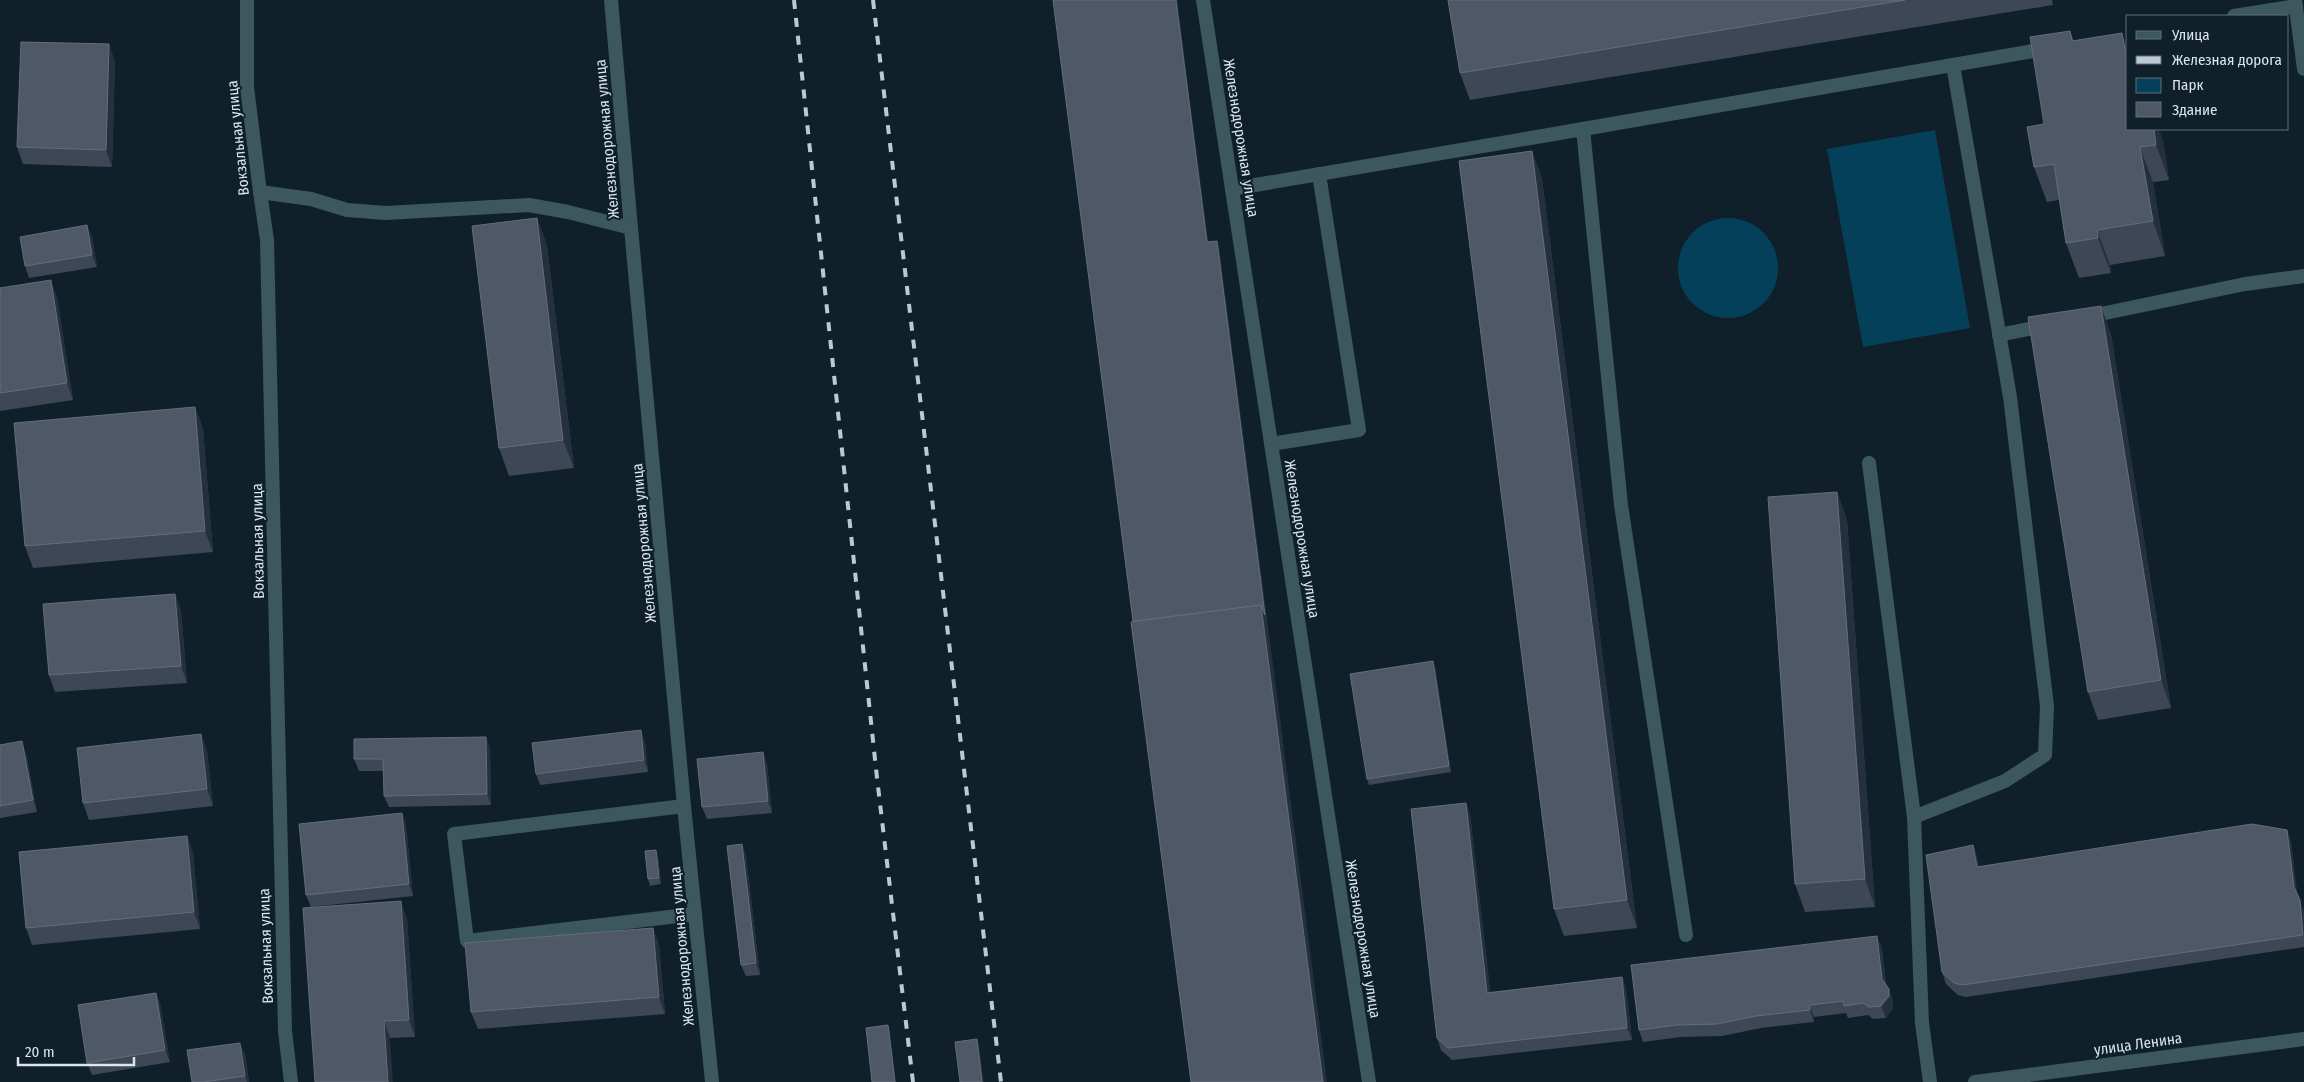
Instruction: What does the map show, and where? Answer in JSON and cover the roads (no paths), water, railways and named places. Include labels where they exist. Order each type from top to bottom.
[{"type":"street","name":"Вокзальная улица","points":[[247,0],[247,88],[267,240],[285,1031],[291,1082]]},
{"type":"street","name":"Железнодорожная улица","points":[[611,0],[684,806],[712,1082]]},
{"type":"street","name":"Железнодорожная улица","points":[[1203,0],[1369,1082]]},
{"type":"street","points":[[2239,15],[2295,3],[2304,69]]},
{"type":"street","points":[[1232,189],[2063,46]]},
{"type":"street","points":[[1914,817],[2005,781],[2046,755],[2047,706],[2010,397],[1953,65]]},
{"type":"street","points":[[1584,129],[1621,505],[1686,935]]},
{"type":"street","points":[[1271,444],[1359,430],[1319,174]]},
{"type":"street","points":[[260,192],[311,199],[347,210],[386,213],[529,205],[568,212],[631,228]]},
{"type":"street","points":[[1999,335],[2245,284],[2304,276]]},
{"type":"street","points":[[1869,463],[1914,817],[1922,1023],[1930,1082]]},
{"type":"street","points":[[684,806],[454,834],[467,941],[695,914]]},
{"type":"street","name":"улица Ленина","points":[[1976,1082],[2304,1039]]},
{"type":"railway","points":[[794,0],[877,778],[913,1082]]},
{"type":"railway","points":[[873,0],[1001,1082]]}]
